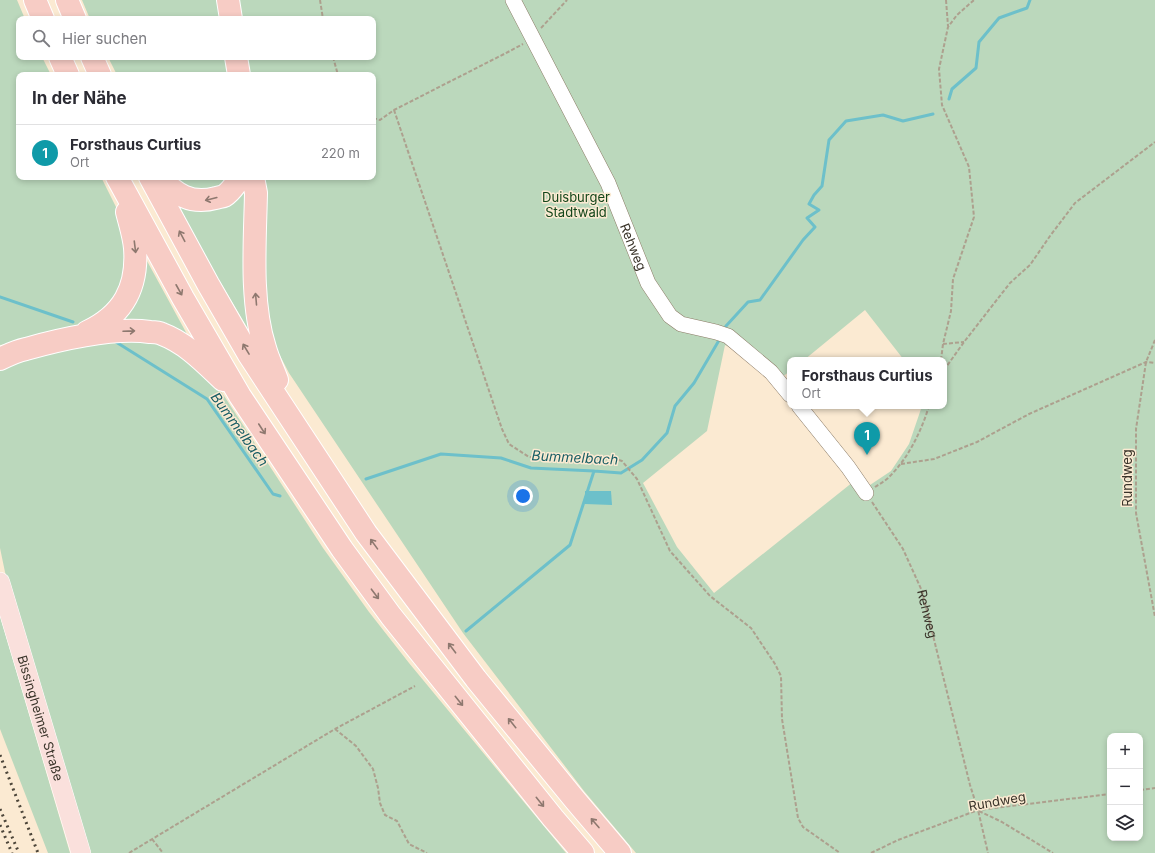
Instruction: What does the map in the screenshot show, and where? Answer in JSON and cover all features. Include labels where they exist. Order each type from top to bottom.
[{"type":"highway","points":[[35,0],[42,16]]},
{"type":"highway","points":[[66,0],[74,16]]},
{"type":"highway","points":[[228,0],[231,16]]},
{"type":"highway","points":[[61,60],[67,72]]},
{"type":"highway","points":[[93,60],[99,72]]},
{"type":"highway","points":[[236,60],[238,72]]},
{"type":"highway","points":[[77,337],[98,327],[113,315],[123,304],[131,290],[135,268],[135,247],[118,180]]},
{"type":"highway","points":[[118,180],[183,298],[240,396],[342,549],[391,616],[553,818],[583,853]]},
{"type":"highway","points":[[152,180],[208,284],[250,355],[366,533],[476,679],[620,853]]},
{"type":"highway","points":[[161,180],[172,190],[191,200],[205,201],[224,196],[234,187],[238,180]]},
{"type":"highway","points":[[254,180],[256,193],[256,299],[260,327],[265,348],[297,429]]},
{"type":"highway","points":[[0,359],[24,349],[77,337],[117,331],[138,330],[161,333],[195,353],[240,396]]},
{"type":"highway","points":[[0,349],[24,349]]},
{"type":"main road","name":"Bissingheimer Straße","points":[[0,582],[81,853]]},
{"type":"lane","name":"Rehweg","points":[[514,0],[608,183],[648,283],[670,316],[681,324],[728,336],[771,372],[787,391]]},
{"type":"lane","points":[[801,409],[848,467],[866,493]]},
{"type":"path","points":[[320,0],[322,16]]},
{"type":"path","points":[[941,357],[942,344],[951,311],[953,279],[974,217],[969,167],[942,105],[939,69],[948,27],[946,0]]},
{"type":"path","points":[[948,27],[957,15],[974,0]]},
{"type":"path","points":[[376,119],[380,120],[394,110],[508,52]]},
{"type":"path","points":[[334,60],[337,72]]},
{"type":"path","points":[[394,110],[502,429],[509,444],[529,457],[569,462],[596,458],[613,458],[622,461],[637,479],[670,550],[710,596],[751,628],[775,664],[781,676],[782,719],[795,808],[798,818],[803,827],[840,853]]},
{"type":"path","points":[[947,366],[1010,282],[1030,265],[1075,203],[1155,142]]},
{"type":"path","name":"Rundweg","points":[[1155,340],[1146,362],[1136,429],[1136,513],[1155,617]]},
{"type":"path","points":[[942,344],[964,342]]},
{"type":"path","points":[[901,464],[934,459],[976,442],[1029,414],[1146,362],[1155,363]]},
{"type":"path","points":[[866,493],[887,479],[901,464],[914,444],[928,409]]},
{"type":"path","name":"Rehweg","points":[[866,493],[903,550],[922,591],[988,853]]},
{"type":"path","points":[[129,853],[335,729],[415,686]]},
{"type":"path","points":[[335,729],[356,746],[374,769],[380,803],[385,815],[397,821],[409,844],[427,853]]},
{"type":"path","points":[[1143,790],[1155,788]]},
{"type":"path","name":"Rundweg","points":[[870,853],[898,840],[978,810],[1107,794]]},
{"type":"path","points":[[978,810],[1002,822],[1052,853]]},
{"type":"path","points":[[152,839],[163,853]]},
{"type":"green space","points":[[0,0],[17,0],[24,16],[16,16],[16,60],[44,60],[50,72],[16,72],[16,180],[102,180],[127,229],[128,288],[94,324],[0,345]]},
{"type":"green space","points":[[82,0],[219,0],[221,16],[89,16]]},
{"type":"green space","name":"Duisburger Stadtwald","points":[[238,0],[1155,0],[1155,853],[636,853],[584,791],[463,633],[289,373],[274,344],[264,309],[259,180],[376,180],[376,72],[247,72],[245,60],[376,60],[376,16],[240,16]],"holes":[[[865,310],[902,357],[947,357],[947,409],[921,409],[909,444],[891,471],[867,487],[853,482],[714,593],[677,547],[643,483],[707,431],[725,345],[742,353],[781,378],[787,373],[787,357],[808,357]]]},
{"type":"green space","points":[[110,60],[226,60],[228,72],[116,72]]},
{"type":"green space","points":[[175,180],[232,180],[230,183],[194,194]]},
{"type":"green space","points":[[240,180],[246,180],[255,341],[205,256],[176,202]]},
{"type":"green space","points":[[144,260],[147,261],[188,336],[111,323]]},
{"type":"green space","points":[[112,337],[160,338],[217,385],[323,548],[369,612],[409,663],[566,853],[89,853],[5,572],[0,548],[0,364]]},
{"type":"green space","points":[[0,616],[70,853],[48,853],[0,729]]},
{"type":"water","points":[[585,491],[611,491],[612,505],[585,504]]},
{"type":"waterway","name":"Bummelbach","points":[[949,99],[952,89],[976,68],[979,42],[999,18],[1027,8],[1030,0]]},
{"type":"waterway","name":"Bummelbach","points":[[726,326],[748,302],[760,300],[803,240],[815,227],[807,218],[819,210],[809,204],[814,195],[822,186],[829,140],[846,121],[883,115],[903,121],[933,114]]},
{"type":"waterway","name":"Bummelbach","points":[[0,297],[73,322]]},
{"type":"waterway","name":"Bummelbach","points":[[116,342],[207,399],[273,494],[280,496]]},
{"type":"waterway","name":"Bummelbach","points":[[366,479],[441,454],[501,458],[531,468],[621,473],[642,460],[667,433],[675,406],[694,383],[718,342]]},
{"type":"waterway","points":[[466,631],[570,545],[594,471]]},
{"type":"railway","points":[[0,755],[38,853]]},
{"type":"railway","points":[[0,809],[19,853]]},
{"type":"railway","points":[[0,825],[12,853]]},
{"type":"place","name":"Forsthaus Curtius","points":[[867,455]]}]
